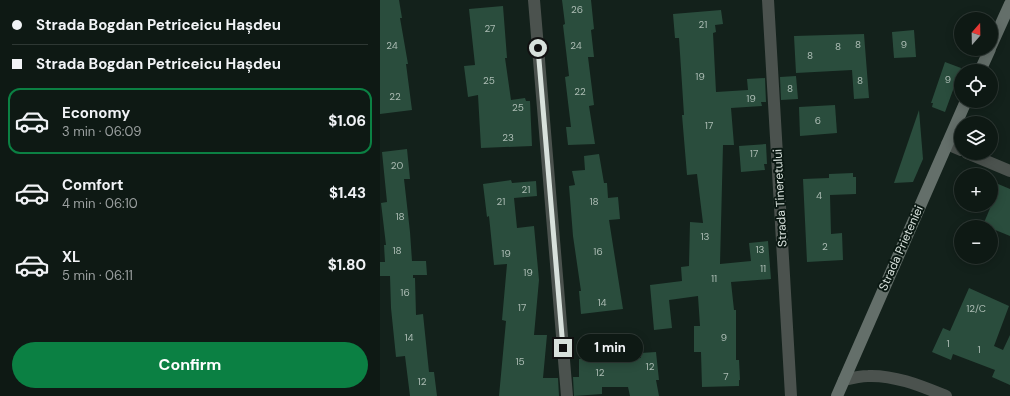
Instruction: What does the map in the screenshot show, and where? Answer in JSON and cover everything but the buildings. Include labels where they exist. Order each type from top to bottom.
[{"type":"street","points":[[534,0],[566,396]]},
{"type":"street","name":"Strada Tineretului","points":[[768,0],[792,396]]},
{"type":"street","points":[[998,31],[1010,4]]},
{"type":"street","name":"Strada Prieteniei","points":[[837,396],[963,108]]},
{"type":"street","points":[[947,144],[954,147]]},
{"type":"street","points":[[984,160],[1010,171]]},
{"type":"street","points":[[844,380],[869,376],[893,378],[946,396]]},
{"type":"route","points":[[538,48],[563,348]]}]
